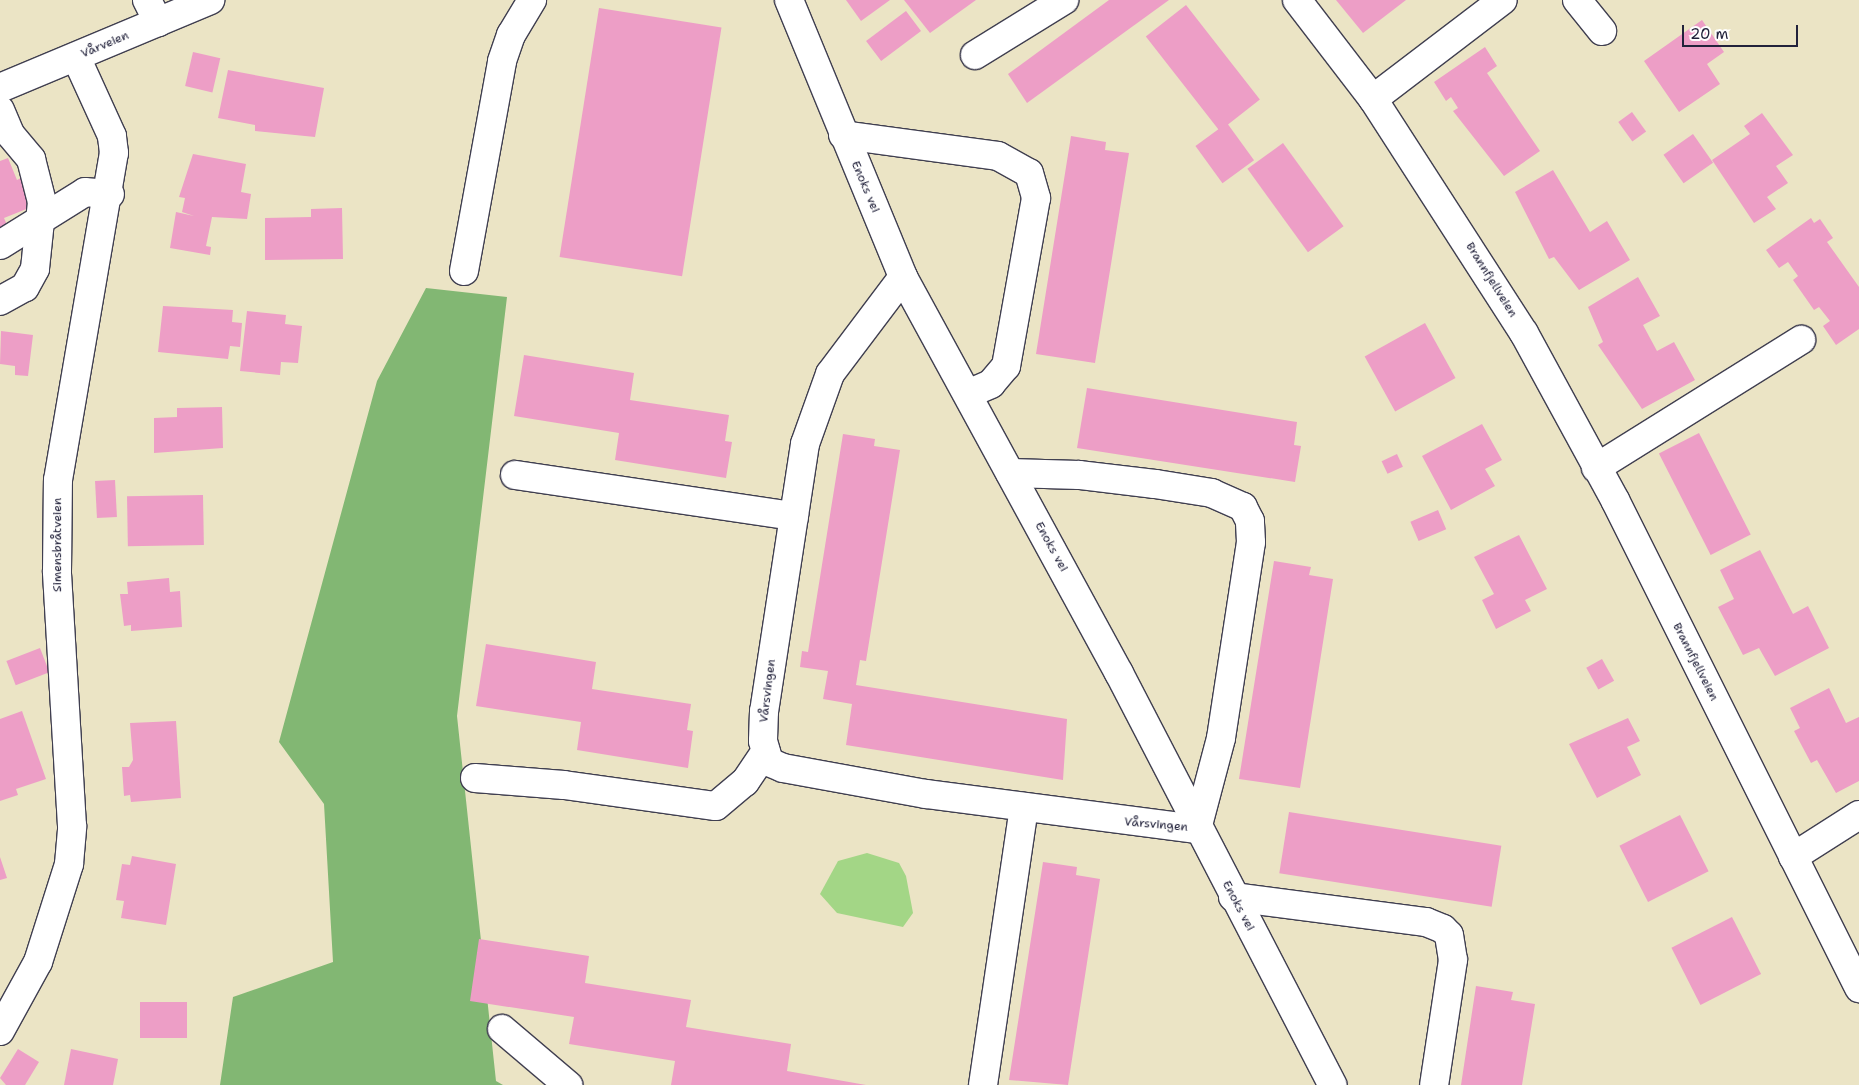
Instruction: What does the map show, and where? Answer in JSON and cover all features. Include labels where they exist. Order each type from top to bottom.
[{"type":"street","name":"Vårveien","points":[[0,88],[76,57],[152,11],[210,0]]},
{"type":"street","points":[[464,272],[502,62],[511,35],[532,0]]},
{"type":"street","name":"Enoks vei","points":[[789,0],[903,277],[1010,473],[1332,1085]]},
{"type":"street","points":[[975,55],[1064,0]]},
{"type":"street","name":"Brannfjellveien","points":[[1297,0],[1373,99],[1524,333],[1596,468],[1859,988]]},
{"type":"street","points":[[1373,99],[1503,0]]},
{"type":"street","points":[[1577,0],[1602,31]]},
{"type":"street","name":"Simensbråtveien","points":[[0,1031],[38,962],[69,864],[72,826],[57,570],[58,480],[63,432],[110,194],[112,136],[76,57]]},
{"type":"street","points":[[0,301],[17,293],[31,278],[40,251],[41,185],[31,159],[3,127]]},
{"type":"street","points":[[843,135],[998,156],[1029,173],[1036,198],[1006,366],[991,384],[968,394]]},
{"type":"street","points":[[0,245],[40,223],[85,192],[110,194]]},
{"type":"street","name":"Vårsvingen","points":[[903,277],[824,388],[805,444],[764,711],[766,751],[769,762],[783,768],[1024,807],[1197,829]]},
{"type":"street","points":[[1596,468],[1801,340]]},
{"type":"street","points":[[1010,473],[1079,474],[1155,484],[1212,493],[1243,507],[1250,521],[1251,542],[1221,738],[1197,829]]},
{"type":"street","points":[[515,475],[794,516]]},
{"type":"street","points":[[475,778],[564,785],[716,806],[745,782],[766,751]]},
{"type":"street","points":[[983,1085],[1024,807]]},
{"type":"street","points":[[1793,857],[1859,815]]},
{"type":"street","points":[[1233,896],[1426,922],[1443,929],[1449,935],[1453,960],[1434,1085]]},
{"type":"street","points":[[502,1029],[568,1085]]},
{"type":"green space","points":[[426,288],[507,297],[457,716],[496,1081],[503,1085],[220,1085],[233,997],[333,962],[324,804],[279,742],[377,381]]},
{"type":"green space","points":[[867,853],[899,863],[906,876],[913,913],[903,927],[837,913],[820,894],[838,861]]},
{"type":"building","points":[[846,0],[890,0],[861,21]]},
{"type":"building","points":[[904,0],[976,0],[930,33]]},
{"type":"building","points":[[1109,0],[1169,0],[1027,103],[1008,74]]},
{"type":"building","points":[[1336,0],[1406,0],[1363,33]]},
{"type":"building","points":[[1186,5],[1260,100],[1220,131],[1146,36]]},
{"type":"building","points":[[599,8],[721,27],[682,276],[560,257]]},
{"type":"building","points":[[906,11],[921,31],[881,61],[866,41]]},
{"type":"building","points":[[1702,20],[1724,52],[1707,64],[1720,84],[1679,112],[1644,61]]},
{"type":"building","points":[[1485,47],[1497,66],[1487,73],[1540,151],[1504,176],[1453,111],[1458,108],[1451,97],[1446,101],[1434,82]]},
{"type":"building","points":[[193,52],[220,58],[212,92],[185,86]]},
{"type":"building","points":[[228,70],[324,88],[315,137],[255,131],[255,125],[218,118]]},
{"type":"building","points":[[1632,112],[1646,131],[1632,141],[1618,122]]},
{"type":"building","points":[[1762,113],[1793,155],[1776,166],[1788,183],[1767,197],[1776,209],[1754,223],[1712,160],[1750,134],[1744,126]]},
{"type":"building","points":[[1227,123],[1254,160],[1222,183],[1195,146]]},
{"type":"building","points":[[1693,134],[1713,163],[1684,183],[1664,155]]},
{"type":"building","points":[[1071,136],[1106,142],[1105,150],[1129,153],[1095,363],[1036,354]]},
{"type":"building","points":[[1283,143],[1344,226],[1308,252],[1247,169]]},
{"type":"building","points":[[193,154],[246,164],[241,192],[251,194],[247,219],[212,217],[206,246],[211,247],[210,255],[170,248],[176,212],[194,216],[182,212],[185,198],[179,197]]},
{"type":"building","points":[[8,158],[17,180],[27,175],[29,208],[4,218],[10,232],[0,236],[0,161]]},
{"type":"building","points":[[1553,170],[1590,232],[1607,221],[1630,260],[1579,290],[1554,257],[1549,259],[1515,192]]},
{"type":"building","points":[[342,208],[343,259],[265,260],[265,218],[311,217],[311,209]]},
{"type":"building","points":[[1811,218],[1814,223],[1820,219],[1833,238],[1827,242],[1859,287],[1859,329],[1836,345],[1823,326],[1830,321],[1819,307],[1814,310],[1793,280],[1798,276],[1788,262],[1779,268],[1766,250]]},
{"type":"building","points":[[1638,277],[1660,316],[1643,325],[1657,351],[1674,342],[1695,380],[1642,409],[1598,345],[1603,342],[1588,307]]},
{"type":"building","points":[[163,306],[233,310],[232,322],[242,323],[240,347],[230,346],[228,359],[158,352]]},
{"type":"building","points":[[247,311],[286,315],[285,324],[302,326],[298,363],[281,362],[280,375],[240,371]]},
{"type":"building","points":[[1425,323],[1456,378],[1395,412],[1365,356]]},
{"type":"building","points":[[1,331],[33,335],[28,376],[15,375],[15,366],[0,364]]},
{"type":"building","points":[[524,355],[634,373],[630,400],[729,415],[725,441],[732,442],[726,478],[615,460],[619,433],[514,416]]},
{"type":"building","points":[[1087,388],[1297,422],[1294,445],[1301,446],[1295,482],[1077,448]]},
{"type":"building","points":[[222,407],[223,448],[154,453],[154,418],[177,417],[177,408]]},
{"type":"building","points":[[1482,424],[1502,460],[1485,469],[1495,486],[1451,510],[1422,456]]},
{"type":"building","points":[[1699,433],[1751,535],[1711,555],[1659,453]]},
{"type":"building","points":[[843,434],[875,439],[874,446],[900,450],[866,661],[860,660],[856,685],[1067,719],[1063,780],[846,745],[852,704],[823,699],[828,671],[800,667],[802,651],[808,652]]},
{"type":"building","points":[[1397,454],[1403,467],[1388,474],[1382,461]]},
{"type":"building","points":[[115,480],[117,517],[97,518],[95,481]]},
{"type":"building","points":[[203,495],[204,545],[128,546],[127,496]]},
{"type":"building","points":[[1438,510],[1446,529],[1419,541],[1410,522]]},
{"type":"building","points":[[1519,535],[1547,589],[1525,600],[1531,611],[1496,629],[1482,600],[1494,594],[1474,557]]},
{"type":"building","points":[[1760,550],[1793,614],[1808,606],[1829,648],[1775,676],[1759,648],[1743,655],[1718,607],[1734,599],[1720,570]]},
{"type":"building","points":[[1274,561],[1311,567],[1309,575],[1333,579],[1300,788],[1239,779]]},
{"type":"building","points":[[169,578],[170,592],[180,591],[182,627],[131,631],[131,625],[124,626],[120,594],[128,594],[127,582]]},
{"type":"building","points":[[486,644],[596,662],[592,689],[691,704],[687,730],[693,731],[688,768],[577,750],[581,722],[476,706]]},
{"type":"building","points":[[40,648],[49,672],[16,685],[6,661]]},
{"type":"building","points":[[1602,659],[1614,681],[1598,690],[1586,668]]},
{"type":"building","points":[[1829,688],[1846,723],[1859,717],[1859,781],[1836,793],[1817,760],[1811,763],[1794,731],[1800,728],[1790,708]]},
{"type":"building","points":[[22,711],[46,779],[16,789],[18,795],[0,801],[0,719]]},
{"type":"building","points":[[1628,718],[1640,741],[1627,747],[1641,775],[1597,798],[1569,744]]},
{"type":"building","points":[[176,721],[181,798],[131,802],[130,795],[124,796],[122,767],[129,767],[133,760],[130,723]]},
{"type":"building","points":[[1289,812],[1501,846],[1492,907],[1279,873]]},
{"type":"building","points":[[1680,815],[1709,871],[1648,902],[1619,846]]},
{"type":"building","points":[[132,856],[176,864],[166,925],[121,918],[124,901],[116,900],[122,864],[130,865]]},
{"type":"building","points":[[0,857],[7,878],[0,880]]},
{"type":"building","points":[[1043,862],[1077,867],[1076,875],[1100,879],[1068,1085],[1009,1080]]},
{"type":"building","points":[[1732,917],[1761,974],[1700,1005],[1671,948]]},
{"type":"building","points":[[479,939],[589,956],[585,983],[691,1000],[686,1027],[791,1044],[787,1071],[866,1085],[671,1085],[675,1061],[569,1044],[574,1017],[470,1001]]},
{"type":"building","points":[[1476,986],[1513,992],[1511,1000],[1535,1004],[1522,1085],[1461,1085]]},
{"type":"building","points":[[140,1002],[187,1002],[187,1038],[140,1038]]},
{"type":"building","points":[[18,1049],[39,1062],[25,1085],[6,1085],[0,1078]]},
{"type":"building","points":[[71,1049],[118,1059],[113,1085],[64,1085]]}]
